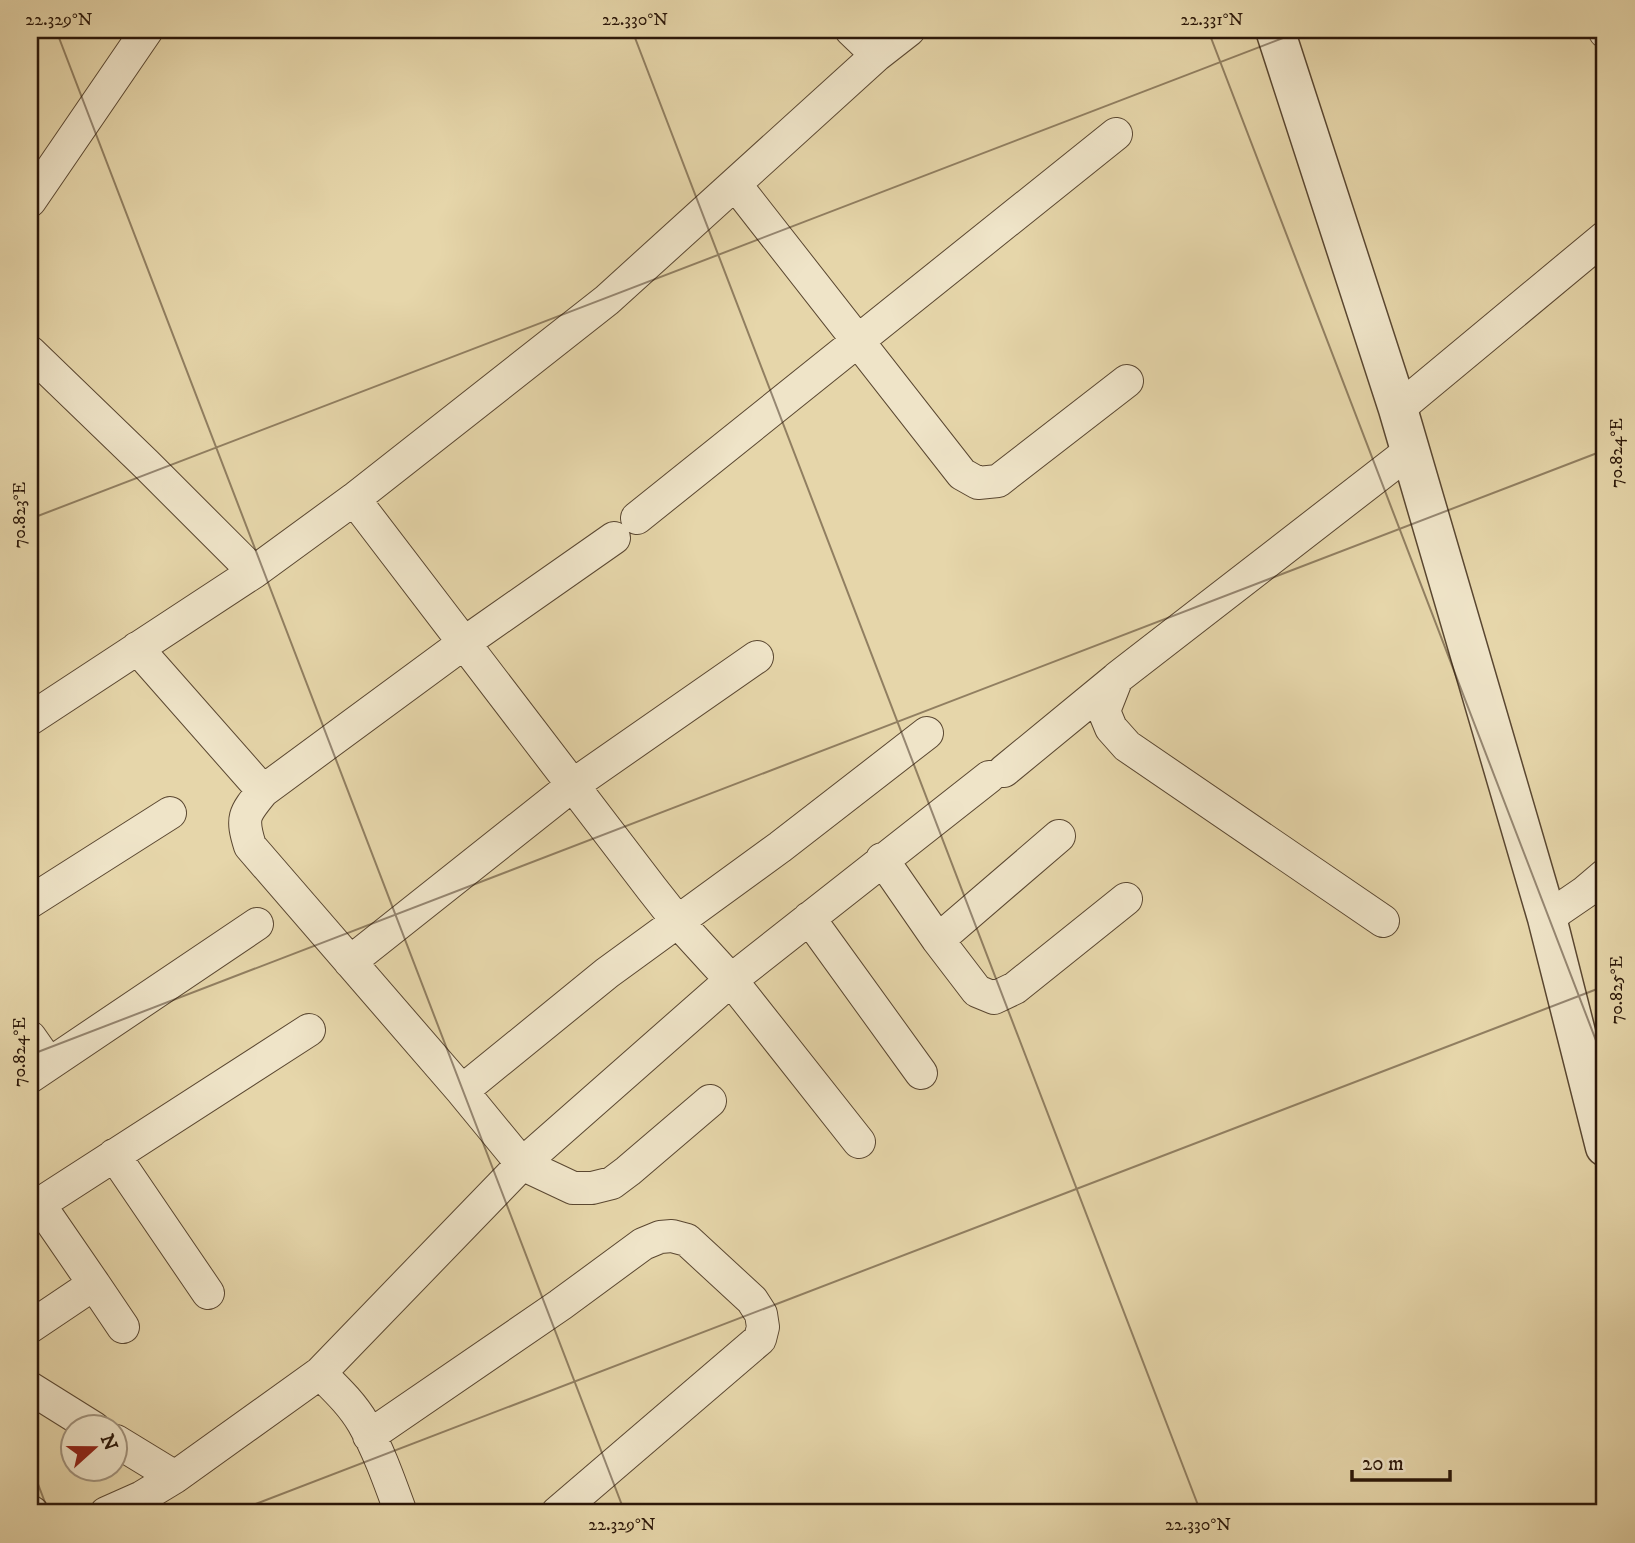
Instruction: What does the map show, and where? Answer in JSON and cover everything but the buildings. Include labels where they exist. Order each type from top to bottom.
[{"type":"street","points":[[30,201],[147,30]]},
{"type":"street","points":[[851,30],[877,55]]},
{"type":"street","points":[[30,719],[254,572],[354,499],[607,300],[877,55],[909,30]]},
{"type":"street","points":[[1275,30],[1398,410],[1547,918],[1605,1147]]},
{"type":"street","points":[[710,1101],[612,1182],[592,1188],[573,1188],[522,1164],[250,846],[244,826],[247,810],[263,791],[626,528],[1116,134]]},
{"type":"street","points":[[735,184],[962,474],[978,484],[998,481],[1127,380]]},
{"type":"street","points":[[1398,410],[1605,237]]},
{"type":"street","points":[[30,352],[254,572]]},
{"type":"street","points":[[106,1513],[142,1497],[175,1477],[320,1373],[522,1164],[730,980],[1410,451]]},
{"type":"street","points":[[354,499],[678,922],[730,980],[859,1142]]},
{"type":"street","points":[[137,648],[263,791]]},
{"type":"street","points":[[350,962],[573,785],[757,657]]},
{"type":"street","points":[[1117,678],[1104,710],[1111,728],[1127,746],[1383,921]]},
{"type":"street","points":[[462,1091],[607,972],[780,847],[927,733]]},
{"type":"street","points":[[30,902],[170,813]]},
{"type":"street","points":[[938,940],[1059,836]]},
{"type":"street","points":[[883,859],[938,940],[977,991],[994,998],[1015,988],[1126,899]]},
{"type":"street","points":[[1547,918],[1605,876]]},
{"type":"street","points":[[809,918],[920,1073]]},
{"type":"street","points":[[30,1037],[40,1070],[257,924]]},
{"type":"street","points":[[123,1327],[94,1284],[34,1207],[309,1030]]},
{"type":"street","points":[[114,1154],[208,1293]]},
{"type":"street","points":[[369,1436],[560,1305],[643,1244],[660,1237],[672,1236],[687,1240],[752,1300],[761,1314],[764,1327],[760,1339],[557,1513]]},
{"type":"street","points":[[30,1327],[94,1284]]},
{"type":"street","points":[[320,1373],[348,1401],[363,1423],[401,1513]]},
{"type":"street","points":[[30,1388],[73,1414]]},
{"type":"street","points":[[130,1450],[175,1477]]}]
